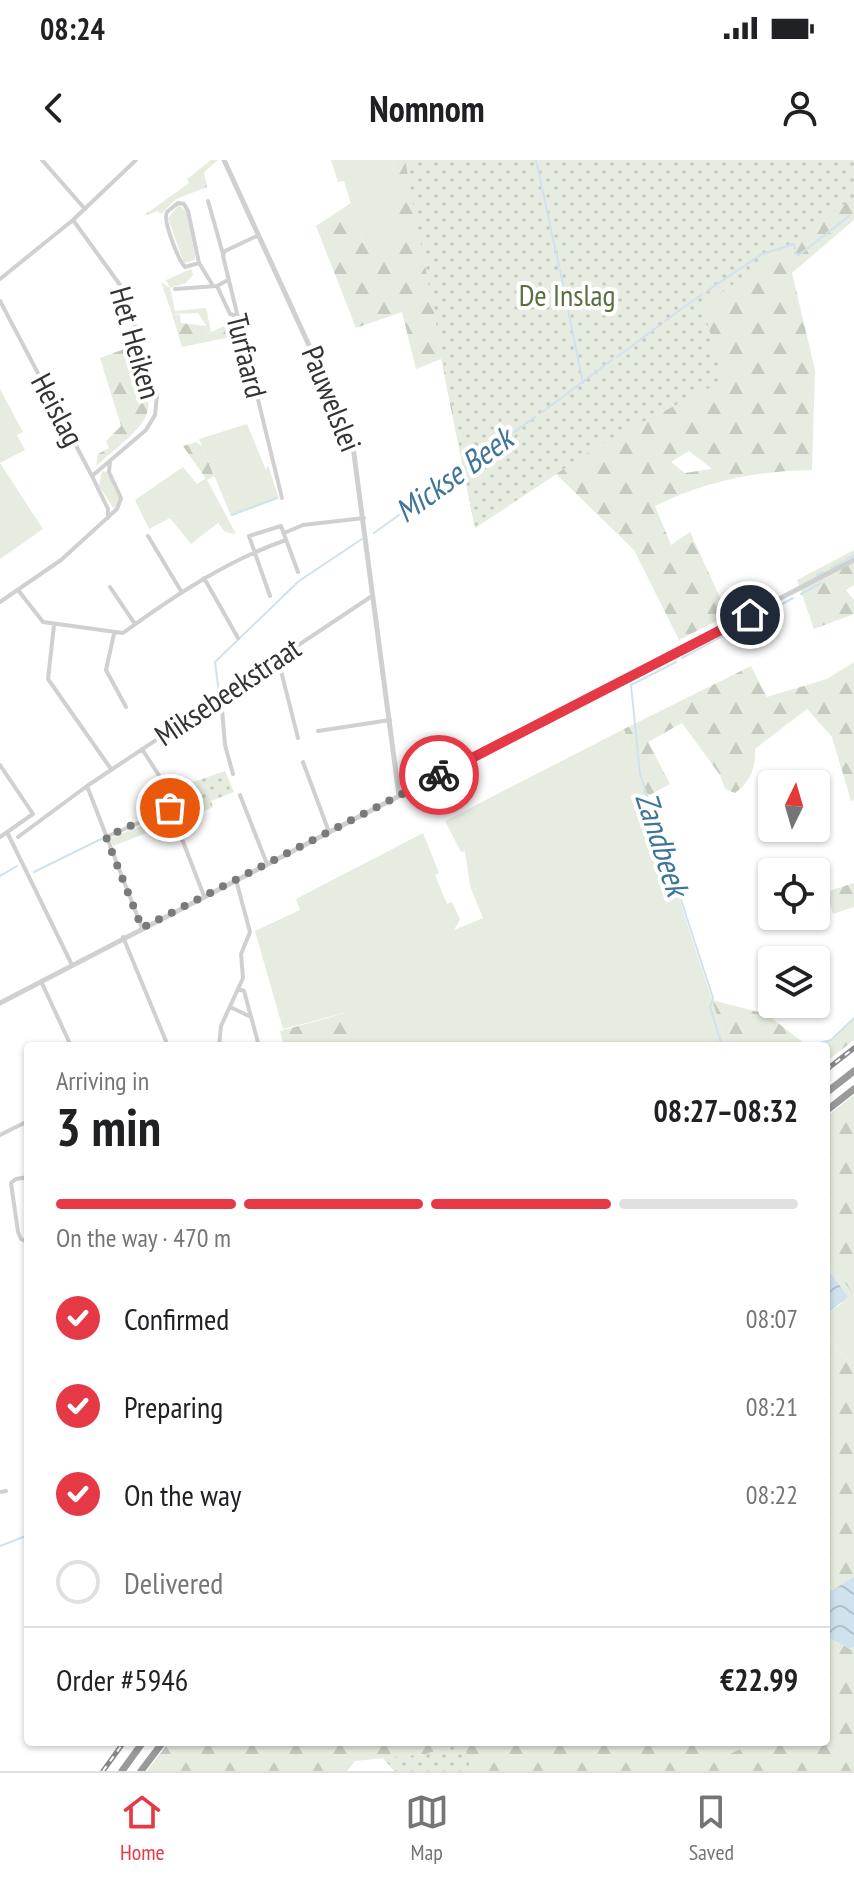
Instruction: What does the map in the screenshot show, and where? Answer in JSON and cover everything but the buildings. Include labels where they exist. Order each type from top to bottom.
[{"type":"highway","points":[[830,1090],[854,1071]]},
{"type":"highway","points":[[830,1108],[854,1089]]},
{"type":"highway","points":[[122,1771],[140,1746]]},
{"type":"highway","points":[[141,1771],[160,1746]]},
{"type":"street","points":[[42,160],[85,209]]},
{"type":"street","points":[[0,279],[73,220],[136,160]]},
{"type":"street","name":"Pauwelslei","points":[[224,160],[352,439],[399,796]]},
{"type":"street","name":"Turfaard","points":[[208,201],[282,498]]},
{"type":"street","points":[[199,263],[185,267],[179,261],[166,215],[178,203],[184,204],[188,211],[199,263],[230,314],[237,316]]},
{"type":"street","name":"Het Heiken","points":[[73,220],[123,289],[157,395],[150,425],[92,476]]},
{"type":"street","points":[[223,254],[259,235]]},
{"type":"street","points":[[175,289],[214,285],[228,280]]},
{"type":"street","name":"Heislag","points":[[0,301],[92,476]]},
{"type":"street","points":[[0,602],[61,560],[117,509],[121,498],[109,472],[110,461]]},
{"type":"street","points":[[92,476],[106,505],[108,518]]},
{"type":"street","points":[[283,533],[303,525],[364,518]]},
{"type":"street","points":[[270,596],[249,536],[281,526],[298,572]]},
{"type":"street","points":[[148,536],[181,591]]},
{"type":"street","points":[[18,590],[43,622],[123,633],[181,591],[254,551],[286,540]]},
{"type":"street","points":[[0,1003],[854,560]]},
{"type":"street","points":[[204,578],[238,638]]},
{"type":"street","points":[[110,587],[135,624]]},
{"type":"street","name":"Miksebeekstraat","points":[[18,837],[111,769],[374,595]]},
{"type":"street","points":[[54,624],[48,679],[111,769]]},
{"type":"street","points":[[114,634],[106,670],[126,707]]},
{"type":"street","points":[[278,659],[298,738]]},
{"type":"street","points":[[221,697],[225,745],[233,774]]},
{"type":"street","points":[[318,731],[390,720]]},
{"type":"street","points":[[106,837],[171,809],[160,777],[142,749]]},
{"type":"street","points":[[303,762],[329,832]]},
{"type":"street","points":[[0,765],[33,814],[42,817]]},
{"type":"street","points":[[87,786],[142,928]]},
{"type":"street","points":[[240,795],[267,864]]},
{"type":"street","points":[[0,837],[33,814]]},
{"type":"street","points":[[177,826],[204,896]]},
{"type":"street","points":[[7,832],[72,965]]},
{"type":"street","points":[[219,1042],[221,1026],[243,978],[241,954],[250,932],[236,880]]},
{"type":"street","points":[[123,937],[166,1042]]},
{"type":"street","points":[[41,981],[69,1042]]},
{"type":"street","points":[[238,989],[244,991],[258,1042]]},
{"type":"street","points":[[230,1007],[251,1017]]},
{"type":"street","points":[[0,1135],[24,1123]]},
{"type":"street","points":[[24,1178],[11,1183],[18,1232],[24,1240]]},
{"type":"green space","points":[[211,160],[218,160],[204,172],[207,187],[176,199],[161,214],[158,211],[143,216],[189,183],[187,179]]},
{"type":"green space","points":[[331,160],[393,160],[398,232],[363,243],[344,181],[338,182]]},
{"type":"green space","name":"De Inslag","points":[[393,160],[854,160],[854,220],[792,273],[815,370],[812,470],[731,479],[655,506],[671,545],[690,532],[728,615],[679,640],[634,550],[556,474],[475,528],[441,359],[416,369],[402,312],[356,328],[316,226],[351,203],[363,243],[397,232]],"holes":[[[689,451],[711,468],[685,473],[671,462]]]},
{"type":"green space","name":"De Inslag","points":[[405,160],[854,160],[854,197],[703,306],[723,381],[606,441],[475,528]]},
{"type":"green space","points":[[179,205],[186,211],[195,255],[195,260],[184,263],[168,218]]},
{"type":"green space","points":[[191,269],[193,275],[186,283],[170,288],[166,280]]},
{"type":"green space","points":[[161,282],[170,288],[175,311],[206,308],[211,332],[236,321],[238,332],[235,335],[234,329],[207,334],[206,325],[198,313],[172,314]]},
{"type":"green space","points":[[172,314],[180,315],[181,323],[206,326],[207,334],[234,329],[235,336],[182,347]]},
{"type":"green space","points":[[135,345],[147,389],[146,415],[130,436],[96,466],[98,454],[109,448],[106,441],[121,426],[100,358]]},
{"type":"green space","points":[[0,389],[23,432],[17,435],[25,450],[0,463]]},
{"type":"green space","points":[[247,424],[266,470],[268,465],[279,499],[231,516],[199,439]]},
{"type":"green space","points":[[196,442],[202,446],[214,476],[207,480],[183,446]]},
{"type":"green space","points":[[0,463],[43,529],[0,559]]},
{"type":"green space","points":[[183,467],[197,484],[206,478],[236,534],[225,532],[218,523],[191,544],[170,518],[149,529],[135,500]]},
{"type":"green space","points":[[102,471],[107,472],[119,498],[114,509],[99,486]]},
{"type":"green space","points":[[854,550],[854,585],[846,590],[854,600],[854,614],[814,629],[797,580]]},
{"type":"green space","points":[[854,662],[854,800],[851,801],[832,737],[807,709],[755,749],[751,774],[735,793],[725,789],[720,775],[682,723],[648,742],[670,784],[646,797],[624,729],[751,666],[767,697],[827,679]]},
{"type":"green space","points":[[624,729],[726,1042],[357,1042],[344,1013],[283,1029],[255,931],[300,910],[296,899],[423,833],[447,904],[452,902],[460,919],[454,930],[483,918],[470,886],[465,851],[461,852],[445,821]]},
{"type":"green space","points":[[225,771],[234,792],[211,801],[213,807],[201,812],[190,783]]},
{"type":"green space","points":[[167,816],[170,824],[113,846],[110,838]]},
{"type":"green space","points":[[854,883],[854,907],[833,914],[830,891]]},
{"type":"green space","points":[[712,1000],[758,1012],[758,1018],[771,1018],[803,1042],[726,1042]]},
{"type":"green space","points":[[345,1013],[357,1042],[283,1042],[280,1031]]},
{"type":"green space","points":[[854,1018],[854,1040],[830,1059],[830,1042],[823,1042],[831,1040]]},
{"type":"green space","points":[[854,1095],[854,1295],[830,1263],[830,1114]]},
{"type":"green space","points":[[830,1263],[854,1295],[854,1367],[830,1339],[830,1311],[841,1304]]},
{"type":"green space","points":[[830,1339],[854,1367],[854,1576],[830,1592]]},
{"type":"green space","points":[[830,1638],[850,1649],[854,1647],[854,1771],[471,1771],[464,1746],[703,1746],[720,1759],[746,1746],[830,1746]]},
{"type":"green space","points":[[166,1746],[453,1746],[426,1754],[355,1761],[347,1771],[147,1771]]},
{"type":"green space","points":[[465,1746],[471,1771],[394,1771],[383,1758]]},
{"type":"green space","points":[[703,1746],[746,1746],[720,1759]]},
{"type":"water","points":[[830,1272],[848,1297],[830,1311]]},
{"type":"water","points":[[854,1576],[854,1647],[850,1649],[830,1638],[830,1592]]},
{"type":"waterway","points":[[536,160],[559,266]]},
{"type":"waterway","name":"Mickse Beek","points":[[795,253],[799,255],[849,216]]},
{"type":"waterway","name":"Mickse Beek","points":[[707,291],[762,254],[794,244],[795,249]]},
{"type":"waterway","points":[[560,270],[583,383]]},
{"type":"waterway","name":"Mickse Beek","points":[[665,321],[702,294]]},
{"type":"waterway","name":"Mickse Beek","points":[[617,357],[660,325]]},
{"type":"waterway","name":"Mickse Beek","points":[[541,413],[612,360]]},
{"type":"waterway","name":"Mickse Beek","points":[[374,533],[535,417]]},
{"type":"waterway","points":[[232,515],[276,498]]},
{"type":"waterway","name":"Mickse Beek","points":[[219,693],[215,662],[299,581],[362,539]]},
{"type":"waterway","name":"Zandbeek","points":[[831,568],[854,555]]},
{"type":"waterway","name":"Zandbeek","points":[[817,575],[823,572]]},
{"type":"waterway","name":"Zandbeek","points":[[801,594],[821,583]]},
{"type":"waterway","name":"Zandbeek","points":[[682,658],[793,598]]},
{"type":"waterway","name":"Zandbeek","points":[[676,662],[631,685],[640,774],[713,998],[710,1007],[721,1042]]},
{"type":"waterway","name":"Mickse Beek","points":[[34,872],[101,839]]},
{"type":"waterway","name":"Mickse Beek","points":[[0,876],[17,866]]},
{"type":"waterway","points":[[823,1042],[831,1040],[854,1018]]},
{"type":"waterway","points":[[0,1546],[24,1537]]},
{"type":"railway","points":[[830,1067],[854,1048]]},
{"type":"railway","points":[[103,1771],[121,1746]]},
{"type":"way so far","points":[[170,808],[106,837],[142,928],[439,775]]},
{"type":"route","points":[[439,775],[750,615]]}]
